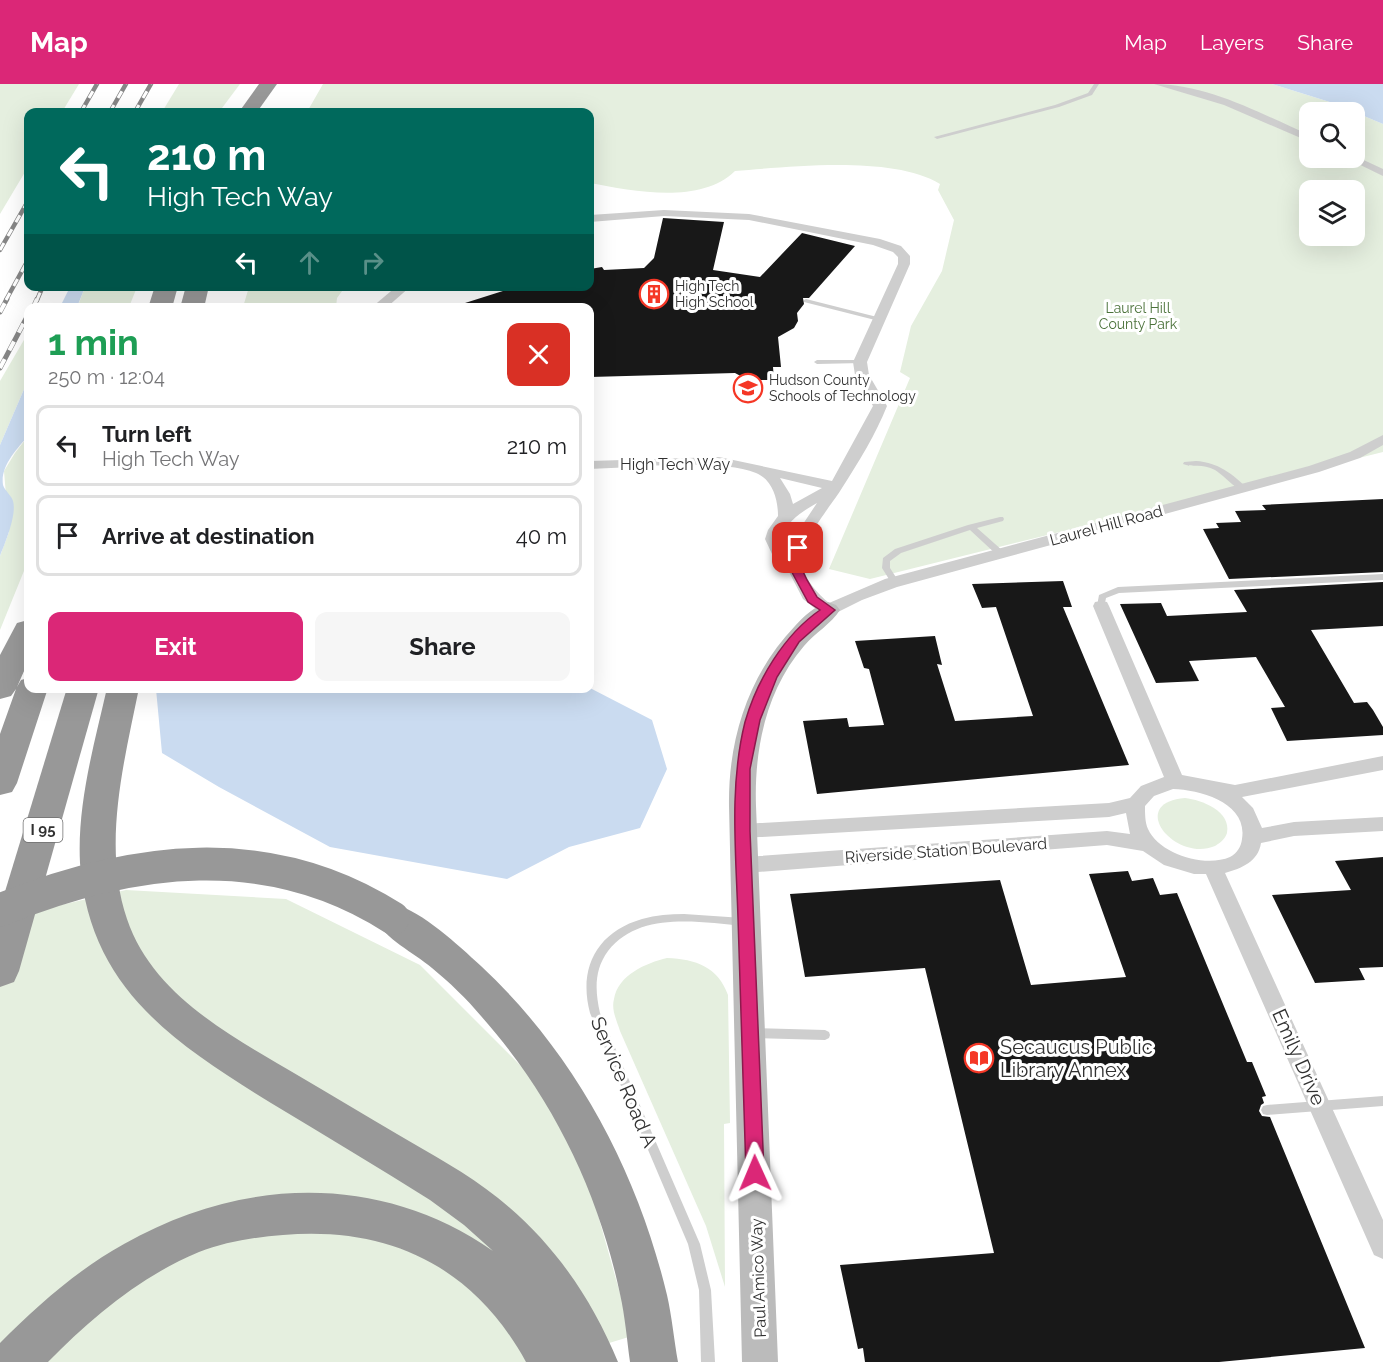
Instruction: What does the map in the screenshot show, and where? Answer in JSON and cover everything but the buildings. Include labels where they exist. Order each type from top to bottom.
[{"type":"highway","points":[[251,108],[268,84]]},
{"type":"highway","points":[[0,688],[24,638]]},
{"type":"highway","points":[[0,783],[30,693]]},
{"type":"highway","name":"I 95","points":[[0,971],[82,693]]},
{"type":"highway","points":[[122,693],[104,779],[99,851],[102,895],[107,916],[114,938],[137,977],[169,1011],[211,1043],[439,1182],[491,1220],[528,1256],[566,1303],[594,1362]]},
{"type":"highway","points":[[0,910],[53,890],[109,873],[161,865],[211,863],[259,867],[309,878],[341,889],[393,918],[433,945],[469,976],[518,1028],[554,1076],[597,1156],[622,1220],[646,1304],[654,1362]]},
{"type":"highway","points":[[15,1362],[34,1341],[83,1298],[136,1262],[186,1236],[235,1221],[280,1214],[322,1213],[366,1217],[418,1231],[456,1251],[492,1278],[519,1309],[552,1362]]},
{"type":"street","points":[[1159,84],[1228,103],[1299,134]]},
{"type":"street","points":[[1365,165],[1383,173]]},
{"type":"street","points":[[594,219],[664,213],[749,217],[891,247],[901,252],[904,264],[860,362],[862,375],[880,406],[836,486],[801,541],[794,556],[794,565]]},
{"type":"street","points":[[381,303],[398,291]]},
{"type":"street","name":"Laurel Hill Road","points":[[828,610],[856,596],[895,582],[1335,463],[1383,439]]},
{"type":"street","name":"High Tech Way","points":[[594,465],[707,461],[760,468],[836,486]]},
{"type":"street","points":[[760,468],[783,492],[786,501],[786,516]]},
{"type":"street","points":[[828,610],[809,595],[794,565],[778,551],[774,543],[776,530],[786,516],[836,486]]},
{"type":"street","points":[[1101,606],[1176,782]]},
{"type":"street","name":"Paul Amico Way","points":[[760,1349],[751,1033],[742,831],[743,769],[747,744],[761,698],[771,677],[794,639],[809,623],[828,610]]},
{"type":"street","points":[[1223,793],[1383,763]]},
{"type":"street","points":[[1176,782],[1199,784],[1223,793],[1241,807],[1250,821],[1254,837],[1249,852],[1235,863],[1213,868],[1180,863],[1147,844],[1140,834],[1136,824],[1136,804],[1147,791],[1155,786],[1176,782]]},
{"type":"street","name":"Riverside Station Boulevard","points":[[742,831],[1109,810],[1136,804]]},
{"type":"street","points":[[1254,837],[1294,829],[1383,824]]},
{"type":"street","name":"Riverside Station Boulevard","points":[[745,865],[1107,838],[1147,844]]},
{"type":"street","name":"Emily Drive","points":[[1213,868],[1383,1247]]},
{"type":"street","points":[[760,1349],[777,1362]]},
{"type":"lane","points":[[937,137],[1057,106],[1090,94],[1097,84]]},
{"type":"lane","points":[[806,301],[879,319]]},
{"type":"lane","points":[[817,362],[860,362]]},
{"type":"lane","points":[[1187,464],[1201,462],[1215,465],[1244,489]]},
{"type":"lane","points":[[895,582],[886,568],[886,560],[891,555],[1000,519]]},
{"type":"lane","points":[[971,527],[1000,553]]},
{"type":"lane","points":[[1101,606],[1102,597],[1118,590],[1383,577]]},
{"type":"lane","name":"Service Road A","points":[[708,1362],[705,1290],[694,1245],[595,1013],[589,987],[593,967],[604,946],[613,937],[634,925],[674,918],[747,922]]},
{"type":"lane","points":[[751,1033],[825,1035]]},
{"type":"lane","points":[[1267,1110],[1383,1101]]},
{"type":"green space","points":[[0,84],[79,84],[64,108],[24,108],[24,174],[0,214]]},
{"type":"green space","points":[[179,84],[240,84],[222,108],[164,108]]},
{"type":"green space","name":"Laurel Hill County Park","points":[[323,84],[1272,84],[1330,102],[1299,102],[1299,168],[1365,168],[1365,116],[1383,124],[1383,452],[870,579],[829,569],[910,378],[900,372],[911,326],[942,271],[954,220],[938,190],[940,184],[920,175],[895,169],[840,165],[735,171],[720,182],[704,188],[685,192],[646,192],[594,184],[594,108],[309,108]]},
{"type":"green space","points":[[83,291],[135,291],[131,303],[79,303]]},
{"type":"green space","points":[[248,291],[342,291],[336,303],[244,303]]},
{"type":"green space","points":[[24,340],[24,389],[0,445],[0,381]]},
{"type":"green space","points":[[24,441],[24,571],[0,630],[0,556],[9,532],[4,471]]},
{"type":"green space","points":[[1185,798],[1207,804],[1225,819],[1227,833],[1219,844],[1200,849],[1185,846],[1172,840],[1163,830],[1158,820],[1159,810],[1168,802]]},
{"type":"green space","points":[[126,890],[286,899],[420,965],[535,1080],[585,1169],[632,1336],[547,1362],[0,1362],[0,919]]},
{"type":"green space","points":[[667,958],[687,960],[705,966],[724,985],[728,995],[730,1123],[724,1124],[725,1287],[706,1226],[620,1031],[614,1011],[613,1003],[617,991],[627,977],[650,963]]},
{"type":"water","points":[[1272,84],[1383,84],[1383,124],[1365,116],[1365,102],[1330,102]]},
{"type":"water","points":[[68,291],[83,291],[79,303],[62,303]]},
{"type":"water","points":[[24,389],[24,440],[10,458],[4,471],[3,485],[14,507],[10,529],[0,556],[0,445]]},
{"type":"water","points":[[594,690],[652,720],[667,769],[640,828],[569,847],[507,879],[330,847],[219,787],[162,753],[156,693],[594,693]]},
{"type":"railway","points":[[83,108],[97,84]]},
{"type":"railway","points":[[112,108],[126,84]]},
{"type":"railway","points":[[137,108],[151,84]]},
{"type":"railway","points":[[0,250],[24,208]]},
{"type":"railway","points":[[6,300],[24,267]]},
{"type":"railway","points":[[37,300],[41,291]]},
{"type":"railway","points":[[0,312],[7,299]]},
{"type":"railway","points":[[35,303],[37,299]]},
{"type":"railway","points":[[0,368],[24,323]]},
{"type":"place","name":"High Tech High School","points":[[654,294]]},
{"type":"place","name":"Hudson County Schools of Technology","points":[[748,388]]},
{"type":"place","name":"Secaucus Public Library Annex","points":[[979,1058]]},
{"type":"route","points":[[755,1173],[742,831],[743,769],[753,720],[771,677],[794,639],[809,623],[828,610],[812,600],[801,580],[794,565],[794,556],[798,548]]}]
